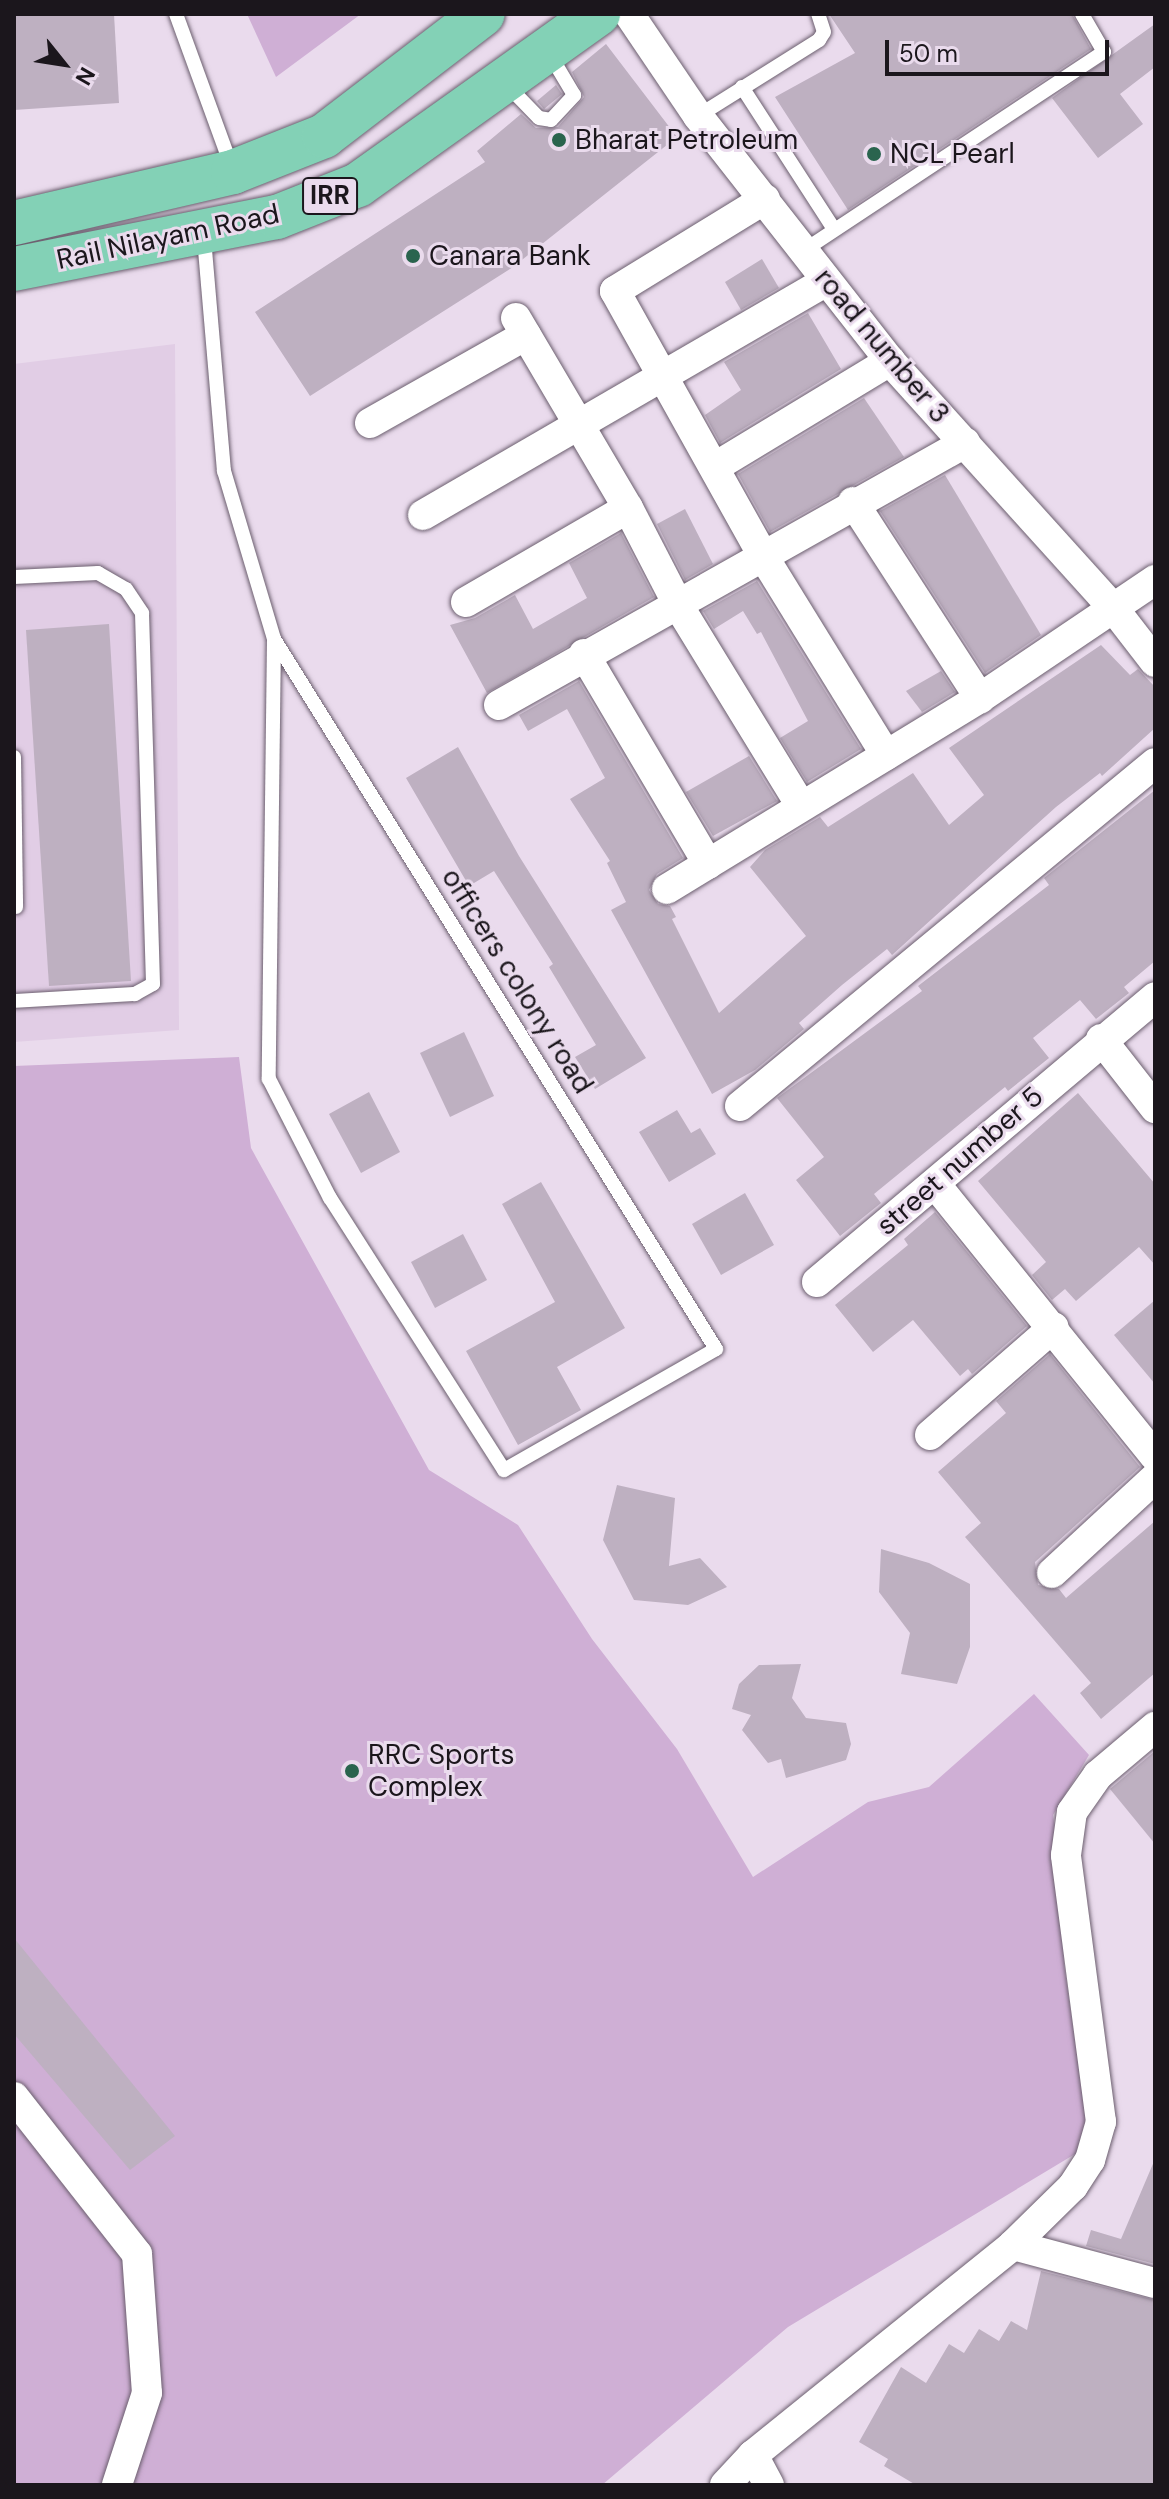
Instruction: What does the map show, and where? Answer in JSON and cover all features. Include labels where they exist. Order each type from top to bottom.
[{"type":"main road","name":"Rail Nilayam Road","points":[[14,223],[233,172],[324,136],[483,14]]},
{"type":"main road","name":"Rail Nilayam Road","points":[[14,269],[277,217],[358,185],[598,14]]},
{"type":"street","name":"road number 3","points":[[629,14],[698,116],[765,199],[825,282],[890,361],[1114,609],[1155,662]]},
{"type":"street","points":[[765,199],[615,291],[763,556],[886,755]]},
{"type":"street","points":[[423,515],[825,282]]},
{"type":"street","points":[[370,423],[521,326],[576,425],[628,508],[678,605],[801,806]]},
{"type":"street","points":[[715,467],[890,361]]},
{"type":"street","points":[[499,705],[853,502],[965,443]]},
{"type":"street","points":[[853,502],[980,698]]},
{"type":"street","points":[[466,602],[628,508]]},
{"type":"street","points":[[667,889],[980,698],[1155,580]]},
{"type":"street","points":[[584,654],[708,864]]},
{"type":"street","points":[[740,1106],[1155,763]]},
{"type":"street","name":"street number 5","points":[[817,1282],[936,1185],[1101,1039],[1155,997]]},
{"type":"street","points":[[1101,1039],[1155,1108]]},
{"type":"street","points":[[936,1185],[1054,1327],[1155,1456]]},
{"type":"street","points":[[930,1435],[1054,1327]]},
{"type":"street","points":[[1052,1573],[1155,1478]]},
{"type":"street","points":[[725,2485],[753,2455],[1013,2245],[1073,2186],[1090,2160],[1101,2122],[1066,1855],[1072,1812],[1098,1775],[1155,1727]]},
{"type":"street","points":[[14,2097],[137,2254],[147,2393],[117,2485]]},
{"type":"street","points":[[1013,2245],[1155,2283]]},
{"type":"street","points":[[753,2455],[769,2485]]},
{"type":"lane","points":[[176,14],[233,172]]},
{"type":"lane","points":[[698,116],[819,40],[824,32],[818,14]]},
{"type":"lane","points":[[803,251],[1104,52],[1082,14]]},
{"type":"lane","points":[[503,82],[539,118],[551,120],[574,95],[547,50]]},
{"type":"lane","points":[[742,87],[834,229]]},
{"type":"lane","points":[[203,233],[224,471],[274,639]]},
{"type":"lane","points":[[14,577],[98,573],[126,589],[142,613],[153,984],[135,994],[14,1001]]},
{"type":"lane","name":"officers colony road","points":[[274,639],[716,1349],[504,1470],[330,1198],[269,1079],[274,639]]},
{"type":"lane","points":[[14,757],[16,907]]},
{"type":"shaded area","points":[[247,14],[361,14],[276,77]]},
{"type":"shaded area","points":[[175,344],[179,1030],[14,1042],[14,364]]},
{"type":"shaded area","name":"RRC Sports Complex","points":[[239,1057],[251,1148],[429,1470],[518,1525],[592,1639],[677,1749],[753,1877],[868,1802],[929,1787],[1034,1694],[1089,1755],[1053,1815],[1062,1871],[1064,1964],[1090,2145],[788,2327],[602,2485],[14,2485],[14,1066]]},
{"type":"building","points":[[114,14],[119,103],[14,110],[14,16]]},
{"type":"building","name":"NCL Pearl","points":[[829,14],[1072,14],[1091,49],[848,210],[775,97],[855,53]]},
{"type":"building","points":[[1155,24],[1155,67],[1120,94],[1143,124],[1098,158],[1052,98]]},
{"type":"building","points":[[606,44],[677,137],[513,267],[310,396],[255,312],[485,162],[477,151],[521,114],[536,128],[558,127],[584,97],[572,72]]},
{"type":"building","points":[[556,85],[562,94],[544,109],[537,101]]},
{"type":"building","points":[[762,259],[779,288],[741,310],[725,282]]},
{"type":"building","points":[[808,313],[841,369],[720,443],[705,415],[741,390],[724,362]]},
{"type":"building","points":[[864,398],[904,457],[770,532],[738,474]]},
{"type":"building","points":[[945,475],[1041,635],[985,673],[880,511]]},
{"type":"building","points":[[685,509],[713,564],[685,580],[657,524]]},
{"type":"building","points":[[621,533],[654,597],[487,693],[450,625],[475,618],[515,595],[533,629],[587,598],[569,563]]},
{"type":"building","points":[[757,581],[861,749],[807,782],[780,738],[808,721],[761,632],[757,634],[743,611],[714,629],[703,611]]},
{"type":"building","points":[[109,624],[131,981],[49,986],[26,630]]},
{"type":"building","points":[[1101,645],[1130,675],[1138,669],[1155,687],[1155,728],[1102,776],[1100,773],[1056,807],[892,955],[887,949],[842,985],[799,1023],[804,1029],[755,1070],[712,1094],[611,910],[626,902],[607,863],[610,861],[570,799],[605,778],[567,709],[528,731],[519,715],[579,681],[683,858],[657,874],[649,890],[658,904],[670,906],[676,917],[672,919],[719,1013],[806,936],[750,867],[765,850],[820,817],[828,827],[913,773],[949,825],[984,795],[949,748]]},
{"type":"building","points":[[941,671],[955,692],[922,712],[906,691]]},
{"type":"building","points":[[458,747],[519,856],[646,1058],[595,1089],[575,1057],[596,1045],[549,967],[553,964],[494,871],[469,886],[406,778]]},
{"type":"building","points":[[749,756],[777,801],[713,836],[686,792]]},
{"type":"building","points":[[1155,790],[1155,961],[1124,987],[1129,993],[1096,1019],[1080,1000],[1033,1038],[1049,1058],[1008,1091],[1005,1087],[874,1194],[881,1203],[840,1236],[796,1180],[824,1157],[777,1098],[922,991],[918,986],[1049,885],[1044,878]]},
{"type":"building","points":[[464,1032],[494,1096],[450,1117],[420,1053]]},
{"type":"building","points":[[369,1092],[400,1152],[361,1173],[329,1114]]},
{"type":"building","points":[[1078,1093],[1155,1184],[1155,1265],[1139,1247],[1076,1301],[1065,1289],[1052,1300],[1032,1275],[1046,1262],[978,1181]]},
{"type":"building","points":[[677,1110],[691,1133],[700,1128],[716,1154],[669,1182],[639,1132]]},
{"type":"building","points":[[541,1182],[625,1328],[557,1367],[581,1410],[518,1445],[466,1351],[555,1302],[502,1204]]},
{"type":"building","points":[[745,1193],[774,1245],[721,1275],[692,1224]]},
{"type":"building","points":[[935,1212],[1027,1326],[972,1374],[968,1369],[960,1376],[913,1320],[873,1352],[835,1305],[908,1245],[904,1239]]},
{"type":"building","points":[[463,1234],[487,1280],[435,1308],[411,1262]]},
{"type":"building","points":[[1155,1300],[1155,1384],[1114,1335]]},
{"type":"building","points":[[1050,1354],[1140,1467],[1035,1562],[1038,1585],[1059,1589],[1066,1598],[1155,1521],[1155,1673],[1101,1719],[1080,1693],[1091,1683],[965,1537],[981,1523],[938,1472],[1006,1413],[996,1401]]},
{"type":"building","points":[[617,1485],[675,1498],[669,1566],[700,1558],[727,1587],[688,1605],[634,1600],[603,1540]]},
{"type":"building","points":[[881,1549],[929,1563],[970,1584],[970,1647],[957,1684],[901,1674],[910,1633],[879,1592]]},
{"type":"building","points":[[801,1664],[792,1698],[806,1718],[846,1723],[851,1744],[846,1760],[786,1778],[781,1759],[768,1763],[742,1730],[751,1715],[732,1709],[739,1684],[759,1665]]},
{"type":"building","points":[[1155,1751],[1155,1844],[1110,1789]]},
{"type":"building","points":[[14,1938],[175,2136],[130,2170],[14,2034]]},
{"type":"building","points":[[1155,2159],[1155,2264],[1086,2246],[1091,2230],[1121,2239]]},
{"type":"building","points":[[1041,2271],[1155,2300],[1155,2485],[916,2485],[884,2466],[888,2459],[859,2442],[901,2367],[926,2383],[949,2344],[964,2353],[979,2329],[999,2341],[1011,2321],[1027,2330]]},
{"type":"place","name":"Bharat Petroleum","points":[[559,140]]},
{"type":"place","name":"NCL Pearl","points":[[874,154]]},
{"type":"place","name":"Canara Bank","points":[[413,256]]},
{"type":"place","name":"RRC Sports Complex","points":[[352,1771]]}]
